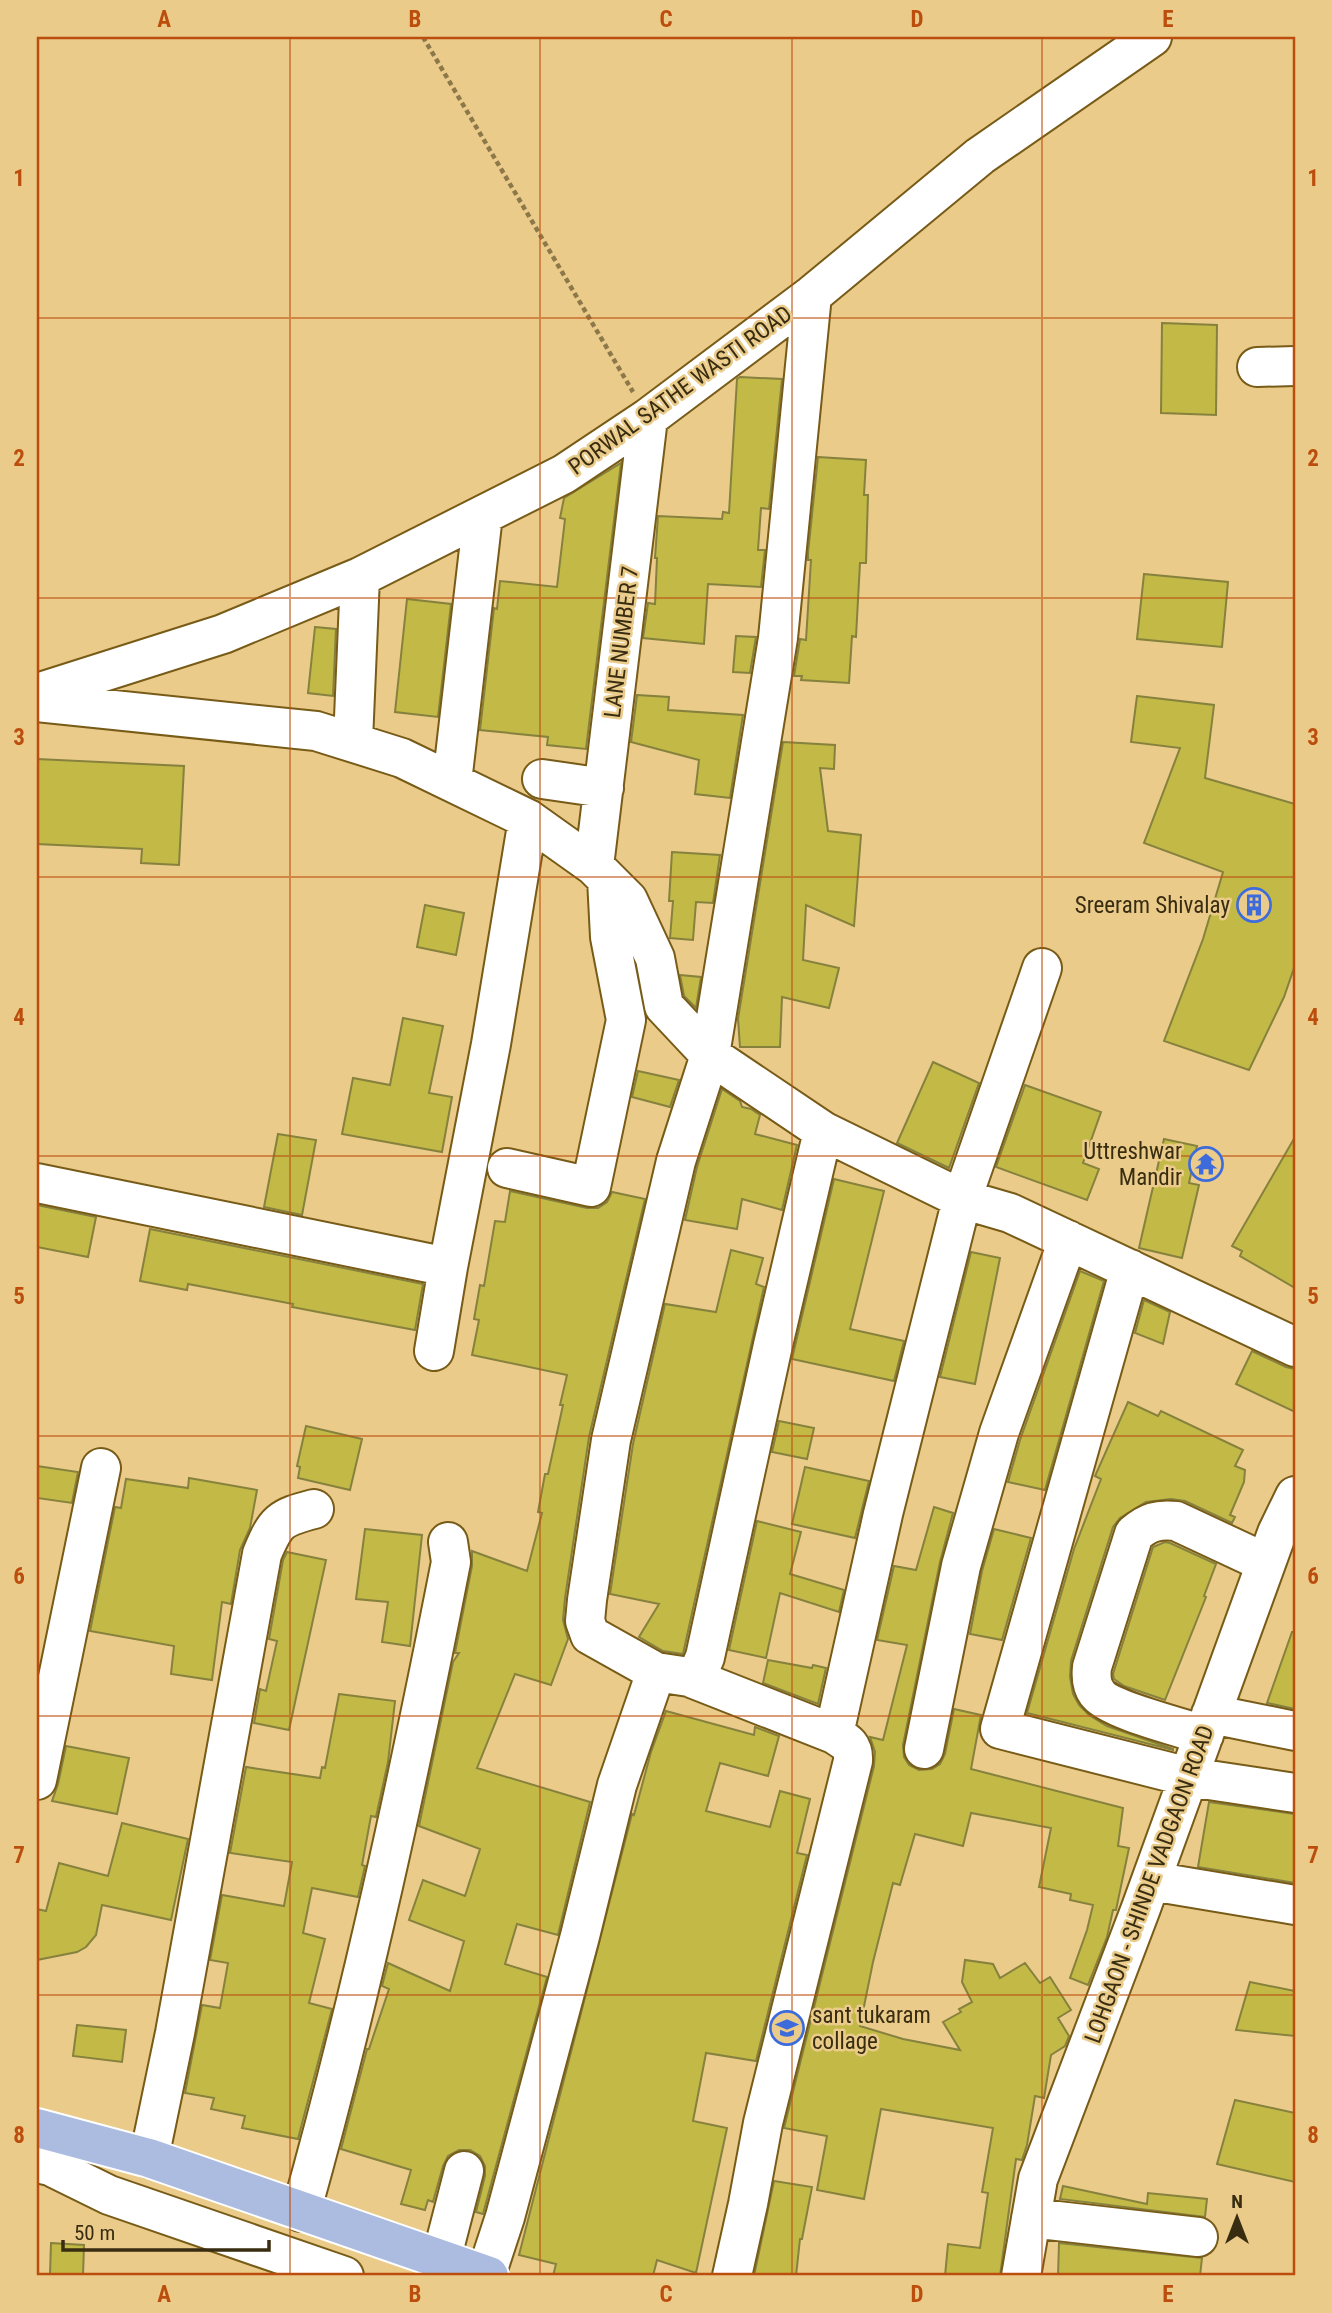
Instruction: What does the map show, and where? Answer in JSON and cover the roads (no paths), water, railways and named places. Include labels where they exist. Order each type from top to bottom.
[{"type":"main road","points":[[37,2128],[149,2158],[488,2276]]},
{"type":"street","name":"PORWAL SATHE WASTI ROAD","points":[[37,693],[223,634],[360,577],[564,474],[648,418],[812,295],[980,156],[1152,37]]},
{"type":"street","points":[[732,2276],[762,2123],[853,1761],[853,1752],[849,1743],[834,1734],[673,1675],[590,1635],[585,1621],[611,1440],[676,1161],[710,1055],[778,638],[812,295]]},
{"type":"street","points":[[1257,367],[1295,366]]},
{"type":"street","name":"LANE NUMBER 7","points":[[507,1168],[591,1187],[626,1020],[601,873],[604,789],[648,418]]},
{"type":"street","points":[[452,782],[483,515]]},
{"type":"street","points":[[353,741],[360,577]]},
{"type":"street","points":[[37,702],[316,731],[402,758],[528,819],[601,873],[628,900],[655,958],[664,1006],[710,1055],[823,1131],[962,1199],[1010,1213],[1295,1347]]},
{"type":"street","points":[[542,779],[604,789]]},
{"type":"street","points":[[434,1350],[491,1044],[528,819]]},
{"type":"street","points":[[834,1734],[883,1514],[962,1199],[1042,968]]},
{"type":"street","points":[[673,1675],[699,1671],[705,1657],[823,1131]]},
{"type":"street","points":[[37,1183],[448,1267]]},
{"type":"street","points":[[923,1749],[961,1566],[999,1433],[1068,1240]]},
{"type":"street","points":[[1130,1269],[1000,1729],[1189,1777],[1295,1793]]},
{"type":"street","points":[[37,1780],[101,1468]]},
{"type":"street","name":"LOHGAON - SHINDE VADGAON ROAD","points":[[1021,2276],[1038,2179],[1151,1881],[1277,1533],[1295,1496]]},
{"type":"street","points":[[149,2158],[178,2020],[262,1554],[273,1528],[289,1515],[314,1509]]},
{"type":"street","points":[[1266,1563],[1176,1521],[1163,1519],[1147,1523],[1134,1534],[1092,1667],[1091,1680],[1097,1695],[1111,1704],[1208,1724],[1295,1731]]},
{"type":"street","points":[[300,2212],[333,2097],[407,1784],[452,1562],[448,1542]]},
{"type":"street","points":[[488,2276],[580,1936],[617,1785],[673,1675]]},
{"type":"street","points":[[1151,1881],[1295,1905]]},
{"type":"street","points":[[37,2163],[50,2166],[109,2195],[344,2276]]},
{"type":"street","points":[[440,2260],[464,2171]]},
{"type":"street","points":[[1031,2218],[1198,2237]]},
{"type":"place","name":"Sreeram Shivalay","points":[[1254,905]]},
{"type":"place","name":"Uttreshwar Mandir","points":[[1206,1164]]},
{"type":"place","name":"sant tukaram collage","points":[[787,2028]]}]
